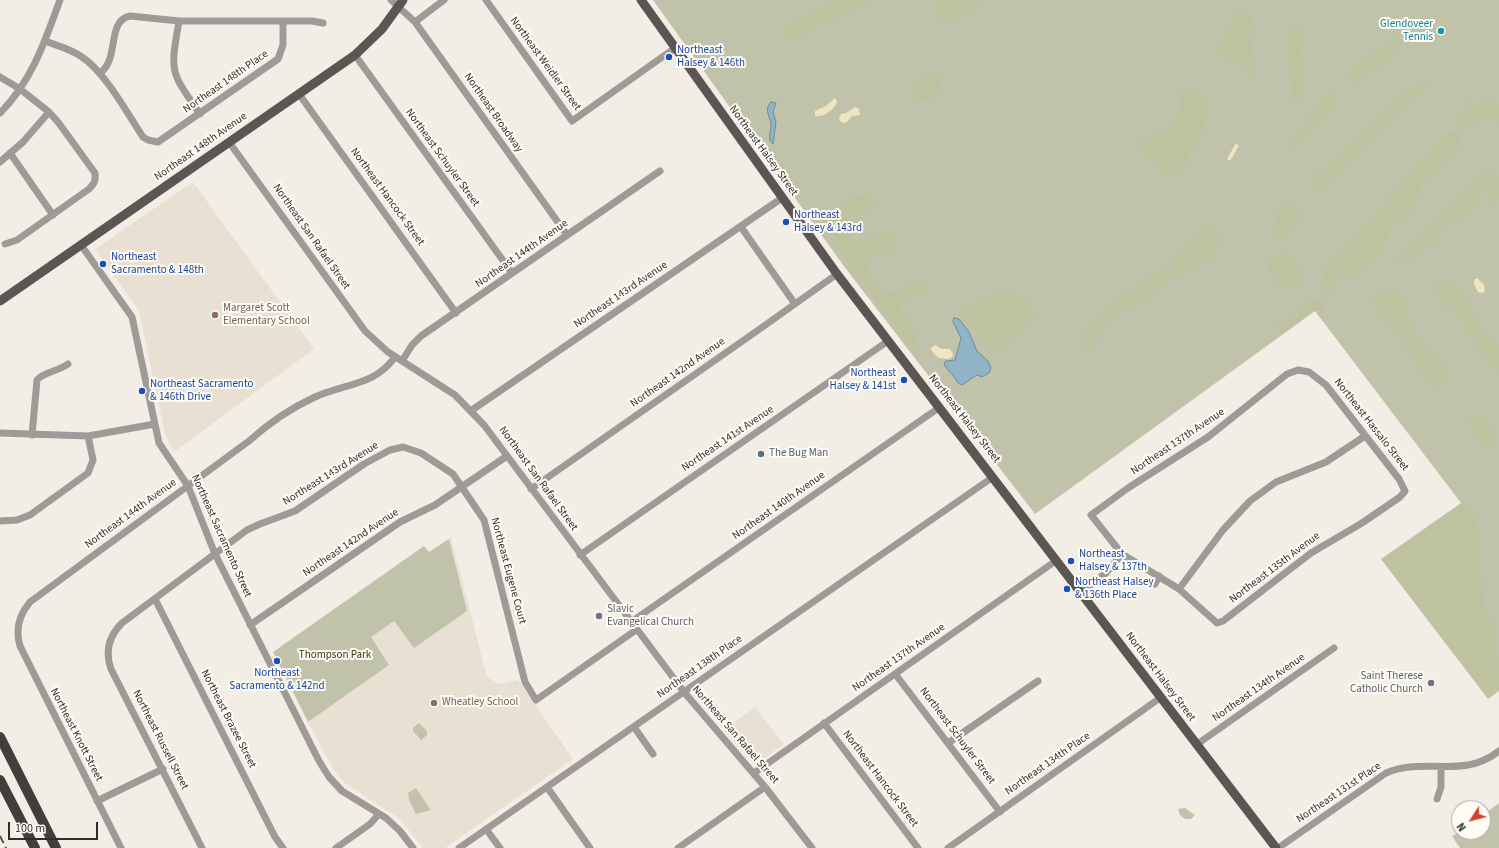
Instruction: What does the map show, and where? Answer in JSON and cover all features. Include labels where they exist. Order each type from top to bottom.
[{"type":"highway","points":[[0,737],[56,848]]},
{"type":"highway","points":[[0,780],[35,848]]},
{"type":"main road","name":"Northeast Halsey Street","points":[[641,0],[837,274],[1082,592],[1196,745],[1277,848]]},
{"type":"main road","name":"Northeast 148th Avenue","points":[[0,301],[355,55],[382,29],[401,3]]},
{"type":"street","points":[[0,113],[20,89],[34,67],[60,0]]},
{"type":"street","points":[[391,0],[401,3]]},
{"type":"street","points":[[415,22],[444,0]]},
{"type":"street","name":"Northeast Weidler Street","points":[[486,0],[572,121],[675,48]]},
{"type":"street","name":"Northeast Broadway","points":[[401,3],[567,235]]},
{"type":"street","points":[[45,41],[81,56],[100,73],[108,66],[118,23],[124,17],[130,16],[179,21],[312,21],[323,23]]},
{"type":"street","points":[[179,21],[173,57],[174,72],[179,84],[200,114]]},
{"type":"street","name":"Northeast 148th Place","points":[[100,73],[143,137],[153,142],[163,140],[278,59],[283,45],[283,21]]},
{"type":"street","name":"Northeast Schuyler Street","points":[[355,55],[512,274]]},
{"type":"street","points":[[0,77],[20,89],[49,112],[58,122],[95,174],[94,185],[89,189],[17,240],[4,244]]},
{"type":"street","name":"Northeast Hancock Street","points":[[300,94],[456,313]]},
{"type":"street","points":[[0,162],[33,131],[49,112]]},
{"type":"street","name":"Northeast San Rafael Street","points":[[229,142],[357,321],[371,337],[398,359],[448,390],[472,410],[636,630],[684,692],[754,773],[809,847]]},
{"type":"street","points":[[10,153],[53,215]]},
{"type":"street","name":"Northeast 144th Avenue","points":[[18,631],[21,614],[30,602],[288,412],[332,391],[375,377],[398,359],[417,340],[660,171]]},
{"type":"street","name":"Northeast 143rd Avenue","points":[[472,410],[782,198]]},
{"type":"street","points":[[741,227],[795,304]]},
{"type":"street","name":"Northeast Sacramento Street","points":[[81,245],[132,317],[161,447],[188,486],[215,554],[319,761],[329,777],[342,791],[379,814],[400,831],[413,848]]},
{"type":"street","name":"Northeast 142nd Avenue","points":[[531,489],[837,274]]},
{"type":"street","name":"Northeast 141st Avenue","points":[[580,555],[888,341]]},
{"type":"street","points":[[32,435],[37,380],[42,375],[60,370],[68,364]]},
{"type":"street","name":"Northeast Hassalo Street","points":[[1294,371],[1304,370],[1317,376],[1326,385],[1403,484],[1405,491]]},
{"type":"street","name":"Northeast 137th Avenue","points":[[1122,554],[1091,515],[1128,488],[1208,437],[1287,374],[1294,371]]},
{"type":"street","name":"Northeast 140th Avenue","points":[[631,622],[940,407]]},
{"type":"street","points":[[0,433],[88,436],[155,424]]},
{"type":"street","points":[[0,521],[17,520],[30,515],[88,473],[93,460],[88,436]]},
{"type":"street","points":[[1082,592],[1106,573],[1122,554],[1179,589],[1223,530],[1250,502],[1276,482],[1326,462],[1365,436]]},
{"type":"street","name":"Northeast 143rd Avenue","points":[[110,640],[122,623],[253,527],[295,511],[372,459],[396,448],[414,449]]},
{"type":"street","name":"Northeast Eugene Court","points":[[414,449],[453,474],[463,486],[484,520],[525,682],[536,700],[636,630]]},
{"type":"street","name":"Northeast 142nd Avenue","points":[[250,625],[400,522],[435,505],[507,456]]},
{"type":"street","name":"Northeast 138th Place","points":[[459,848],[993,477]]},
{"type":"street","name":"Northeast 135th Avenue","points":[[1179,589],[1217,624],[1223,621],[1311,553],[1362,523],[1400,497],[1405,491]]},
{"type":"street","name":"Northeast 137th Avenue","points":[[754,773],[824,723],[896,675],[1057,560]]},
{"type":"street","points":[[1155,584],[1159,576]]},
{"type":"street","name":"Northeast Brazee Street","points":[[155,599],[275,837],[283,848]]},
{"type":"street","name":"Northeast Knott Street","points":[[18,631],[18,639],[23,652],[121,848]]},
{"type":"street","name":"Northeast Russell Street","points":[[110,640],[108,654],[111,669],[202,848]]},
{"type":"street","name":"Northeast 134th Avenue","points":[[1196,745],[1334,648]]},
{"type":"street","name":"Northeast Schuyler Street","points":[[896,675],[1000,812]]},
{"type":"street","points":[[948,743],[1038,681]]},
{"type":"street","name":"Northeast 134th Place","points":[[948,848],[1160,698]]},
{"type":"street","name":"Northeast Hancock Street","points":[[824,723],[918,848]]},
{"type":"street","points":[[634,727],[653,754]]},
{"type":"street","name":"Northeast 131st Place","points":[[1277,848],[1386,773],[1417,765],[1441,767],[1469,766],[1499,751]]},
{"type":"street","points":[[1437,799],[1441,787],[1441,767]]},
{"type":"street","points":[[97,802],[162,769]]},
{"type":"street","points":[[547,787],[590,848]]},
{"type":"street","points":[[678,848],[765,787]]},
{"type":"street","points":[[336,848],[370,824],[379,814]]},
{"type":"street","points":[[486,829],[500,848]]},
{"type":"shaded area","name":"Margaret Scott Elementary School","points":[[193,182],[314,349],[174,452],[165,434],[139,311],[95,249]]},
{"type":"shaded area","name":"Wheatley School","points":[[451,537],[487,677],[499,684],[518,680],[573,759],[445,848],[423,848],[400,819],[346,784],[339,777],[308,722],[389,665],[370,637],[394,621],[414,648],[449,539]]},
{"type":"shaded area","points":[[758,705],[756,709],[784,744],[755,765],[723,730]]},
{"type":"green space","points":[[653,0],[1499,0],[1499,691],[1488,699],[1381,559],[1461,503],[1315,311],[1035,514],[843,265]]},
{"type":"green space","points":[[834,0],[869,0],[830,21],[820,22],[807,33],[796,39],[791,40],[783,33],[786,27]]},
{"type":"green space","points":[[943,0],[987,0],[972,10],[943,23],[939,22],[935,16],[936,8]]},
{"type":"green space","points":[[1242,10],[1247,10],[1251,19],[1250,37],[1255,69],[1254,74],[1249,76],[1235,59],[1222,57],[1217,48],[1224,38],[1233,19]]},
{"type":"green space","points":[[1290,25],[1297,26],[1303,36],[1300,52],[1303,64],[1302,71],[1305,92],[1297,103],[1292,102],[1288,29]]},
{"type":"green space","points":[[1395,36],[1399,37],[1403,42],[1395,56],[1356,82],[1344,75],[1386,45]]},
{"type":"green space","points":[[931,73],[939,76],[940,81],[937,91],[930,98],[925,100],[915,100],[912,92],[913,87],[919,80]]},
{"type":"green space","points":[[1423,82],[1427,87],[1324,191],[1320,192],[1315,189],[1313,179],[1407,92]]},
{"type":"green space","points":[[1189,90],[1200,95],[1207,101],[1208,108],[1206,119],[1197,143],[1187,152],[1187,160],[1184,167],[1178,172],[1164,175],[1143,149],[1142,139],[1170,132],[1180,115],[1181,93]]},
{"type":"green space","points":[[1329,93],[1338,101],[1291,150],[1288,149],[1288,146]]},
{"type":"green space","points":[[1493,98],[1499,107],[1499,125],[1492,118],[1486,116],[1461,129],[1455,124],[1467,110],[1466,104],[1468,102],[1476,105]]},
{"type":"green space","points":[[1453,131],[1460,135],[1460,143],[1431,177],[1430,181],[1421,185],[1416,203],[1411,210],[1394,224],[1374,261],[1355,278],[1342,275],[1330,292],[1326,294],[1322,287],[1326,278],[1323,273],[1449,132]]},
{"type":"green space","points":[[1488,170],[1492,170],[1494,174],[1482,191],[1479,200],[1469,211],[1454,223],[1438,232],[1438,240],[1436,243],[1429,246],[1403,264],[1398,258],[1405,249],[1459,199],[1477,177]]},
{"type":"green space","points":[[1499,179],[1499,197],[1495,203],[1492,204],[1488,196]]},
{"type":"green space","points":[[856,196],[870,197],[876,202],[868,211],[851,220],[847,231],[849,238],[854,241],[862,242],[880,232],[885,231],[890,233],[895,240],[894,246],[888,252],[875,256],[868,261],[869,274],[876,285],[886,292],[892,293],[902,291],[921,279],[926,283],[925,291],[920,296],[905,299],[899,308],[902,314],[913,324],[917,343],[915,348],[912,349],[816,219],[819,214],[831,213]]},
{"type":"green space","points":[[1287,205],[1292,205],[1296,208],[1299,217],[1280,239],[1273,233],[1277,224],[1275,217]]},
{"type":"green space","points":[[1211,223],[1216,227],[1218,246],[1209,258],[1194,268],[1174,277],[1143,301],[1119,313],[1108,323],[1090,347],[1086,347],[1085,333],[1094,326],[1100,314],[1109,305],[1141,285],[1155,272],[1171,267],[1179,252],[1188,246],[1192,240],[1196,239]]},
{"type":"green space","points":[[1282,253],[1290,256],[1304,269],[1303,276],[1297,283],[1288,287],[1280,284],[1267,268],[1270,259]]},
{"type":"green space","points":[[1442,281],[1450,283],[1458,288],[1485,333],[1499,350],[1499,373],[1473,340],[1461,319],[1448,308],[1433,291],[1432,284]]},
{"type":"green space","points":[[1388,290],[1395,292],[1400,297],[1406,308],[1415,335],[1442,365],[1447,377],[1444,385],[1438,386],[1426,375],[1416,362],[1399,334],[1377,310],[1374,303],[1374,298],[1378,293]]},
{"type":"green space","points":[[1012,293],[1027,302],[1034,314],[1032,319],[1002,349],[996,351],[959,317],[958,312],[960,309],[995,295]]},
{"type":"green space","points":[[1311,300],[1320,300],[1323,302],[1325,313],[1324,321],[1315,310],[1284,333],[1279,331],[1277,327],[1279,324],[1301,311]]},
{"type":"green space","points":[[1475,415],[1479,415],[1485,419],[1492,430],[1494,438],[1488,444],[1481,443],[1472,430],[1470,420]]},
{"type":"green space","points":[[1461,504],[1472,511],[1476,519],[1485,610],[1496,632],[1493,656],[1499,662],[1499,689],[1488,697],[1382,560]]},
{"type":"green space","name":"Thompson Park","points":[[449,539],[467,611],[414,648],[394,621],[371,637],[389,665],[308,722],[273,652],[424,546],[429,552]]},
{"type":"green space","points":[[419,723],[427,731],[427,735],[421,740],[413,731],[413,728]]},
{"type":"green space","points":[[416,788],[431,810],[416,814],[409,800],[408,793]]},
{"type":"green space","points":[[1499,803],[1499,848],[1460,848],[1455,840],[1491,840],[1491,809]]},
{"type":"green space","points":[[1185,808],[1195,815],[1191,819],[1185,819],[1180,815],[1178,809]]},
{"type":"sand","points":[[835,98],[837,102],[836,105],[831,110],[825,115],[815,116],[815,111],[826,106]]},
{"type":"sand","points":[[855,107],[859,109],[860,115],[852,116],[846,123],[841,122],[839,119],[841,114],[846,113]]},
{"type":"sand","points":[[1236,143],[1239,146],[1230,161],[1227,159]]},
{"type":"sand","points":[[1477,278],[1484,285],[1485,291],[1482,293],[1478,292],[1474,284],[1474,280]]},
{"type":"sand","points":[[935,345],[942,349],[950,349],[953,354],[952,357],[948,359],[938,358],[930,349]]},
{"type":"water","points":[[771,102],[776,103],[773,112],[776,122],[773,144],[770,139],[771,123],[767,110]]},
{"type":"water","points":[[954,318],[959,319],[969,332],[977,351],[988,361],[991,368],[989,373],[982,377],[977,375],[962,385],[958,383],[944,363],[946,361],[955,360],[961,338],[953,322]]},
{"type":"railway","points":[[0,836],[6,848]]},
{"type":"place","name":"Glendoveer Tennis","points":[[1441,31]]},
{"type":"place","name":"Northeast Halsey & 146th","points":[[669,57]]},
{"type":"place","name":"Northeast Halsey & 143rd","points":[[786,222]]},
{"type":"place","name":"Northeast Sacramento & 148th","points":[[103,264]]},
{"type":"place","name":"Margaret Scott Elementary School","points":[[215,315]]},
{"type":"place","name":"Northeast Halsey & 141st","points":[[904,380]]},
{"type":"place","name":"Northeast Sacramento & 146th Drive","points":[[142,391]]},
{"type":"place","name":"The Bug Man","points":[[761,454]]},
{"type":"place","name":"Northeast Halsey & 137th","points":[[1071,561]]},
{"type":"place","name":"Northeast Halsey & 136th Place","points":[[1067,589]]},
{"type":"place","name":"Slavic Evangelical Church","points":[[599,616]]},
{"type":"place","name":"Northeast Sacramento & 142nd","points":[[277,661]]},
{"type":"place","name":"Saint Therese Catholic Church","points":[[1431,683]]},
{"type":"place","name":"Wheatley School","points":[[434,703]]}]
